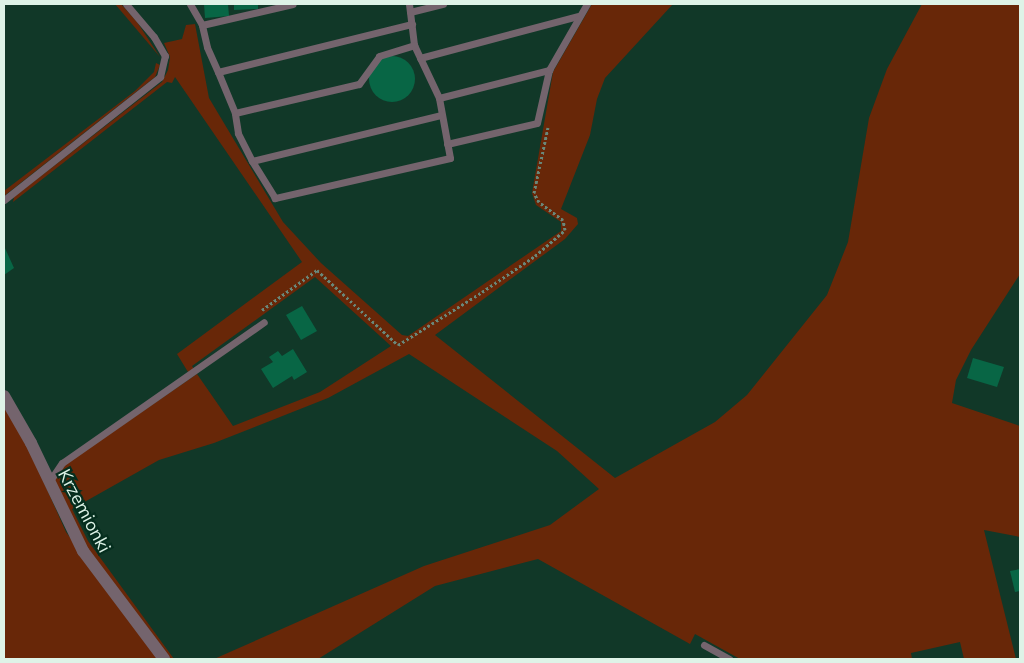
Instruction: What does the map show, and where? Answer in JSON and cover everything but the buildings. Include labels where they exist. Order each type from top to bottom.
[{"type":"street","name":"Krzemionki","points":[[4,396],[31,443],[48,482],[83,551],[164,659]]},
{"type":"lane","points":[[4,200],[154,84],[164,70],[165,56],[161,48],[126,4]]},
{"type":"lane","points":[[190,4],[202,25],[207,47],[235,112],[238,133],[252,161],[275,198],[450,158],[438,98],[414,45],[408,4]]},
{"type":"lane","points":[[202,25],[293,4]]},
{"type":"lane","points":[[410,12],[443,4]]},
{"type":"lane","points":[[447,144],[537,123],[550,70],[578,16],[587,4]]},
{"type":"lane","points":[[420,58],[578,16]]},
{"type":"lane","points":[[218,72],[412,24]]},
{"type":"lane","points":[[235,112],[359,84],[379,56],[414,45]]},
{"type":"lane","points":[[438,98],[550,70]]},
{"type":"lane","points":[[252,161],[441,115]]},
{"type":"lane","points":[[48,482],[62,463],[264,322]]},
{"type":"lane","points":[[704,645],[729,659]]},
{"type":"path","points":[[261,311],[317,270],[398,345],[482,292],[535,256],[565,230],[563,220],[539,202],[534,193],[550,119]]},
{"type":"shaded area","points":[[115,4],[121,4],[137,22],[160,57]]},
{"type":"shaded area","points":[[592,4],[673,4],[605,78],[597,99],[590,135],[561,209],[577,218],[578,224],[565,239],[435,335],[615,478],[715,422],[747,395],[827,295],[848,242],[869,118],[887,69],[922,4],[1020,4],[1020,274],[971,350],[956,380],[952,403],[1020,426],[1020,537],[984,530],[1016,659],[964,659],[960,642],[911,653],[912,659],[740,659],[695,634],[690,644],[538,559],[435,586],[318,659],[214,659],[424,566],[550,525],[599,489],[557,451],[409,354],[328,398],[214,443],[159,460],[72,509],[88,541],[174,659],[169,659],[87,549],[53,481],[66,464],[197,374],[233,426],[320,392],[391,346],[315,277],[192,366],[194,369],[188,372],[177,354],[302,262],[175,77],[172,83],[167,82],[13,202],[14,197],[162,82],[168,70],[170,57],[164,43],[182,39],[186,25],[195,24],[209,98],[283,222],[321,263],[402,335],[408,336],[561,231],[561,222],[536,205],[532,193],[553,72]]},
{"type":"shaded area","points":[[156,63],[160,65],[155,77],[4,196],[4,191],[135,91],[154,72]]},
{"type":"shaded area","points":[[4,405],[33,458],[66,532],[159,659],[4,659]]}]
